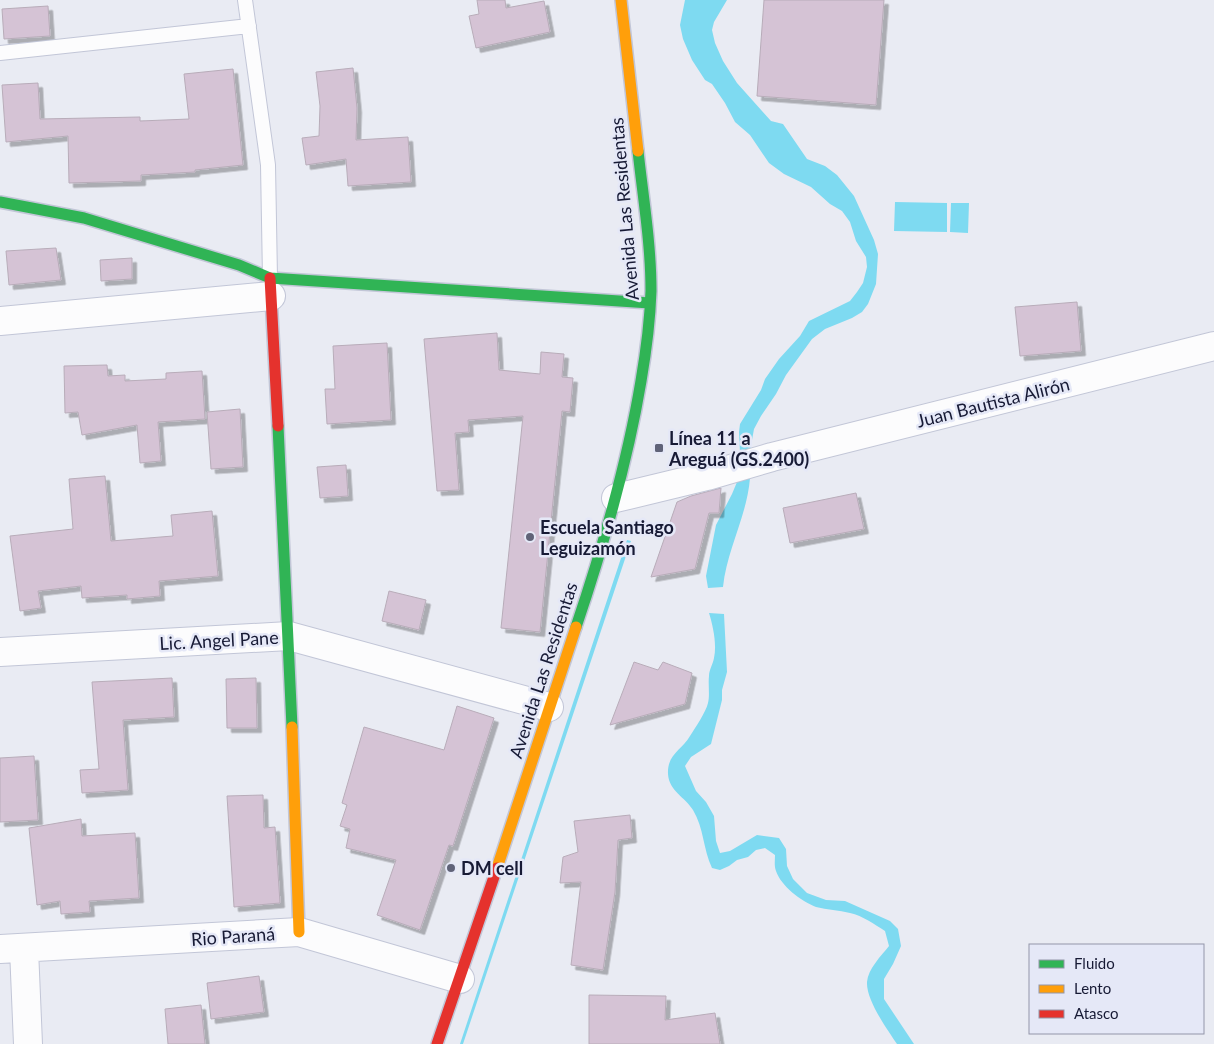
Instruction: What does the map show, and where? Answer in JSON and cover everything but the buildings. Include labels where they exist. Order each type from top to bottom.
[{"type":"street","name":"Avenida Las Residentas","points":[[437,1044],[580,614],[616,498],[636,410],[647,344],[650,303],[648,250],[621,0]]},
{"type":"street","points":[[0,202],[84,218],[239,265],[270,287]]},
{"type":"street","points":[[0,321],[270,287],[650,303]]},
{"type":"street","points":[[270,287],[288,636],[299,932]]},
{"type":"street","name":"Juan Bautista Alirón","points":[[616,498],[1214,346]]},
{"type":"street","name":"Lic. Angel Pane","points":[[0,652],[288,636],[549,707]]},
{"type":"street","name":"Rio Paraná","points":[[12,949],[299,932],[460,979]]},
{"type":"street","points":[[12,949],[28,1044]]},
{"type":"lane","points":[[245,0],[268,165],[270,287]]},
{"type":"lane","points":[[0,53],[249,26]]},
{"type":"water","points":[[685,0],[727,0],[714,22],[712,30],[715,43],[723,61],[737,83],[771,121],[783,124],[807,159],[825,166],[837,175],[854,196],[874,240],[878,254],[876,284],[868,304],[862,312],[825,329],[812,339],[786,375],[761,416],[754,429],[750,451],[740,453],[740,424],[761,390],[765,379],[779,359],[800,336],[809,321],[850,301],[863,283],[867,267],[866,257],[856,241],[850,222],[842,211],[830,204],[811,187],[784,174],[769,163],[750,135],[735,122],[712,84],[705,80],[692,60],[683,39],[680,25]]},
{"type":"water","points":[[895,202],[947,203],[947,232],[894,231]]},
{"type":"water","points":[[951,203],[969,203],[968,233],[950,232]]},
{"type":"water","points":[[750,478],[745,506],[728,559],[723,587],[708,588],[706,576],[716,525],[737,482]]},
{"type":"water","points":[[627,540],[631,541],[463,1044],[460,1044]]},
{"type":"water","points":[[709,613],[724,614],[727,672],[711,744],[691,757],[685,766],[696,791],[706,802],[714,816],[716,841],[720,853],[730,851],[757,835],[779,838],[786,849],[787,866],[793,879],[807,893],[826,900],[845,901],[890,921],[898,929],[901,946],[884,979],[884,999],[914,1044],[897,1044],[873,1006],[870,997],[868,977],[875,963],[889,946],[885,931],[859,916],[816,907],[798,897],[782,882],[775,869],[775,855],[765,848],[756,850],[748,857],[737,860],[720,870],[712,868],[697,817],[690,805],[671,785],[668,767],[672,757],[687,741],[708,703],[709,674],[715,647]]},
{"type":"traffic: fast","points":[[576,627],[605,536],[629,444],[649,325],[651,273],[638,151]]},
{"type":"traffic: fast","points":[[0,202],[84,218],[239,265],[270,278],[650,303]]},
{"type":"traffic: fast","points":[[278,426],[292,727]]},
{"type":"traffic: slow","points":[[621,0],[638,151]]},
{"type":"traffic: slow","points":[[497,868],[576,627]]},
{"type":"traffic: slow","points":[[292,727],[299,932]]},
{"type":"traffic: jam","points":[[270,278],[278,426]]},
{"type":"traffic: jam","points":[[437,1044],[497,868]]},
{"type":"place","name":"Línea 11 a Areguá (GS.2400)","points":[[659,448]]},
{"type":"place","name":"Escuela Santiago Leguizamón","points":[[530,537]]},
{"type":"place","name":"DM cell","points":[[451,868]]}]
